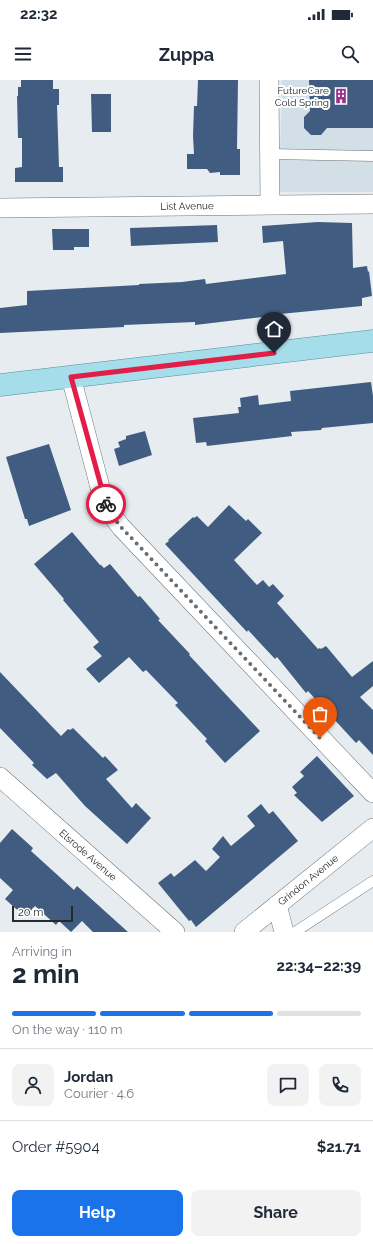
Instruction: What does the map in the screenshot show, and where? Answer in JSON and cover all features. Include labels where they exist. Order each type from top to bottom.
[{"type":"main road","points":[[0,385],[373,341]]},
{"type":"street","points":[[269,80],[270,205]]},
{"type":"street","name":"List Avenue","points":[[0,208],[373,204]]},
{"type":"street","points":[[71,377],[101,492],[106,507],[113,517],[373,793]]},
{"type":"street","name":"Elsrode Avenue","points":[[0,777],[175,932]]},
{"type":"street","name":"Grindon Avenue","points":[[244,932],[373,828]]},
{"type":"street","points":[[277,905],[284,932]]},
{"type":"lane","points":[[270,154],[373,156]]},
{"type":"lane","points":[[295,932],[373,881]]},
{"type":"shaded area","points":[[282,80],[373,80],[373,192],[279,192]]},
{"type":"building","points":[[21,80],[53,80],[53,89],[59,89],[59,105],[57,105],[59,167],[63,167],[63,182],[15,182],[15,168],[22,167],[22,138],[18,138],[17,96],[18,87],[21,87]]},
{"type":"building","points":[[198,80],[238,80],[237,149],[240,149],[240,175],[220,175],[220,172],[210,173],[207,169],[187,169],[187,154],[194,154],[194,106],[197,106]]},
{"type":"building","name":"FutureCare Cold Spring","points":[[309,80],[373,80],[373,128],[327,128],[321,135],[311,135],[304,128],[304,117],[310,111]]},
{"type":"building","points":[[91,94],[111,94],[111,132],[92,132]]},
{"type":"building","points":[[318,222],[352,223],[353,268],[367,266],[368,272],[369,271],[372,296],[362,298],[362,306],[270,315],[195,325],[195,322],[0,333],[0,308],[27,305],[27,291],[139,285],[205,279],[206,284],[286,274],[283,241],[263,243],[262,226]]},
{"type":"building","points":[[217,225],[218,242],[131,246],[130,228]]},
{"type":"building","points":[[52,229],[89,229],[89,247],[74,247],[74,250],[53,250]]},
{"type":"building","points":[[371,382],[373,396],[373,423],[322,428],[321,430],[291,432],[292,436],[207,446],[206,442],[196,443],[193,418],[239,413],[238,407],[241,407],[240,398],[258,395],[259,405],[291,401],[290,391]]},
{"type":"building","points":[[145,431],[152,455],[119,466],[114,449],[120,447],[118,442],[126,439],[126,436]]},
{"type":"building","points":[[49,444],[71,510],[29,526],[27,519],[25,519],[6,457]]},
{"type":"building","points":[[229,505],[246,521],[248,519],[262,533],[234,560],[257,585],[263,580],[269,587],[273,584],[284,596],[277,603],[318,649],[326,646],[352,677],[373,661],[373,686],[360,697],[373,710],[373,755],[359,740],[356,743],[308,691],[306,693],[277,657],[275,659],[248,630],[247,632],[165,544],[193,517],[194,518],[197,516],[208,527]]},
{"type":"building","points":[[72,532],[100,565],[104,568],[110,564],[138,597],[140,596],[160,619],[158,620],[190,654],[189,655],[260,731],[225,763],[205,741],[207,739],[175,705],[178,703],[146,670],[143,672],[129,657],[99,683],[86,669],[102,656],[93,647],[99,642],[34,564]]},
{"type":"building","points":[[0,672],[61,736],[68,729],[70,730],[73,728],[103,758],[105,756],[118,770],[106,779],[132,808],[136,803],[151,818],[127,844],[85,806],[56,773],[47,779],[32,765],[34,763],[0,728]]},
{"type":"building","points":[[317,756],[354,796],[322,822],[294,795],[297,793],[292,787],[304,776],[300,772]]},
{"type":"building","points":[[261,804],[269,814],[273,811],[298,841],[196,927],[191,920],[189,921],[158,883],[171,873],[174,877],[195,860],[206,871],[220,857],[212,849],[223,836],[231,846],[255,826],[247,816]]},
{"type":"building","points":[[12,829],[33,848],[31,851],[74,890],[77,886],[128,932],[93,932],[82,921],[71,932],[59,921],[56,925],[35,906],[25,917],[5,899],[13,890],[0,878],[0,843]]},
{"type":"way so far","points":[[106,504],[106,507],[121,527],[320,738]]},
{"type":"place","name":"FutureCare Cold Spring","points":[[341,96]]},
{"type":"route","points":[[106,504],[101,492],[71,377],[274,353]]}]
